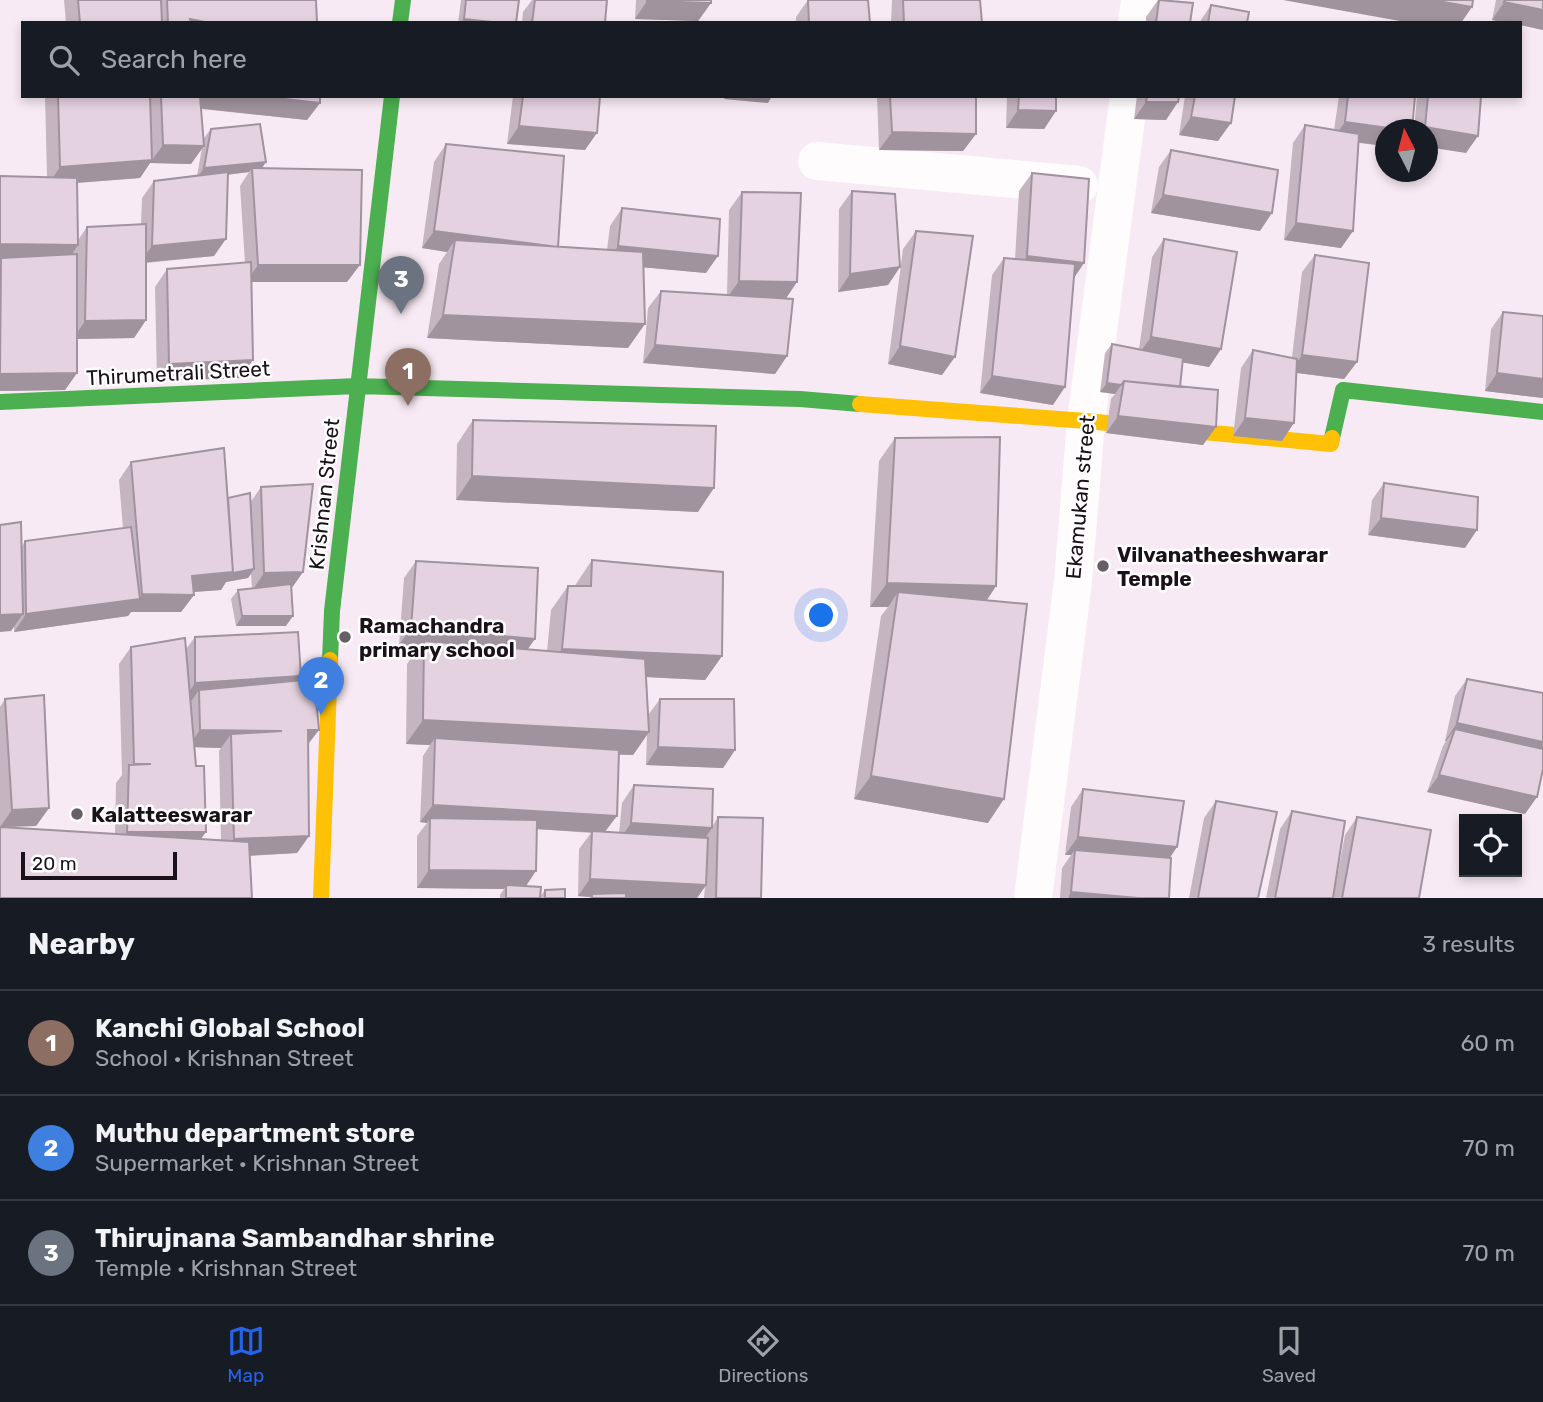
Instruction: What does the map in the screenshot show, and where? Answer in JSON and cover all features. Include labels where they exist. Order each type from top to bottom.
[{"type":"street","points":[[401,21],[403,0]]},
{"type":"street","points":[[1138,21],[1140,0]]},
{"type":"street","name":"Krishnan Street","points":[[321,898],[332,611],[392,98]]},
{"type":"street","name":"Ekamukan street","points":[[1033,898],[1073,581],[1086,421],[1129,98]]},
{"type":"street","points":[[817,162],[1118,189]]},
{"type":"street","name":"Thirumetrali Street","points":[[0,402],[357,386],[800,399],[1086,421],[1331,444],[1343,390],[1543,412]]},
{"type":"building","points":[[78,0],[161,0],[162,21],[80,21]]},
{"type":"building","points":[[167,0],[316,0],[317,21],[168,21]]},
{"type":"building","points":[[466,0],[519,0],[516,21],[464,19]]},
{"type":"building","points":[[535,0],[607,0],[605,21],[532,21]]},
{"type":"building","points":[[711,0],[711,3],[647,1]]},
{"type":"building","points":[[808,0],[868,0],[870,21],[809,21]]},
{"type":"building","points":[[903,0],[980,0],[982,21],[904,21]]},
{"type":"building","points":[[1159,0],[1193,3],[1190,21],[1156,21]]},
{"type":"building","points":[[1432,0],[1473,0],[1472,7]]},
{"type":"building","points":[[1543,0],[1543,10],[1504,2]]},
{"type":"building","points":[[1211,5],[1249,12],[1247,21],[1208,21]]},
{"type":"building","points":[[58,98],[150,98],[152,160],[60,167]]},
{"type":"building","points":[[161,98],[200,98],[204,146],[163,145]]},
{"type":"building","points":[[276,98],[320,98],[320,103]]},
{"type":"building","points":[[523,98],[600,98],[597,133],[519,126]]},
{"type":"building","points":[[890,98],[976,98],[976,134],[892,132]]},
{"type":"building","points":[[1019,98],[1056,98],[1056,111],[1018,110]]},
{"type":"building","points":[[1147,98],[1179,98],[1178,102],[1146,102]]},
{"type":"building","points":[[1195,98],[1235,98],[1231,123],[1191,117]]},
{"type":"building","points":[[1348,98],[1415,98],[1413,119],[1375,119],[1375,126],[1345,122]]},
{"type":"building","points":[[1428,98],[1481,98],[1478,136],[1438,129],[1438,119],[1426,119]]},
{"type":"building","points":[[260,124],[266,162],[204,168],[211,129]]},
{"type":"building","points":[[1305,125],[1359,134],[1353,231],[1296,223]]},
{"type":"building","points":[[446,144],[564,156],[558,247],[434,231]]},
{"type":"building","points":[[1171,150],[1278,170],[1272,213],[1163,195]]},
{"type":"building","points":[[252,168],[362,170],[360,265],[258,265]]},
{"type":"building","points":[[228,172],[226,239],[152,246],[154,181]]},
{"type":"building","points":[[1032,173],[1089,179],[1084,263],[1027,256]]},
{"type":"building","points":[[0,176],[77,178],[78,245],[0,244]]},
{"type":"building","points":[[852,191],[895,194],[900,267],[850,274]]},
{"type":"building","points":[[742,192],[801,193],[797,282],[739,281]]},
{"type":"building","points":[[622,208],[720,219],[718,256],[618,246]]},
{"type":"building","points":[[146,224],[146,320],[85,321],[87,227]]},
{"type":"building","points":[[916,231],[973,236],[955,357],[900,346]]},
{"type":"building","points":[[1164,239],[1237,252],[1221,349],[1151,337]]},
{"type":"building","points":[[455,240],[643,252],[645,324],[443,315]]},
{"type":"building","points":[[77,254],[77,373],[0,374],[1,258]]},
{"type":"building","points":[[1315,255],[1369,263],[1357,362],[1302,355]]},
{"type":"building","points":[[1004,258],[1075,264],[1065,387],[992,376]]},
{"type":"building","points":[[251,262],[253,360],[169,364],[167,269]]},
{"type":"building","points":[[661,291],[793,299],[787,356],[655,345]]},
{"type":"building","points":[[1503,312],[1543,316],[1543,379],[1497,373]]},
{"type":"building","points":[[1112,344],[1183,358],[1180,387],[1124,381],[1121,385],[1107,383]]},
{"type":"building","points":[[1253,350],[1297,359],[1294,423],[1245,418]]},
{"type":"building","points":[[1124,381],[1218,390],[1216,427],[1118,416]]},
{"type":"building","points":[[473,420],[716,426],[714,488],[472,476]]},
{"type":"building","points":[[1000,437],[996,586],[887,583],[895,438]]},
{"type":"building","points":[[224,448],[233,572],[192,576],[194,595],[142,594],[131,462]]},
{"type":"building","points":[[1384,483],[1478,497],[1477,530],[1381,518]]},
{"type":"building","points":[[313,484],[303,572],[264,573],[261,487]]},
{"type":"building","points":[[250,493],[254,569],[233,573],[228,498]]},
{"type":"building","points":[[21,522],[23,614],[0,615],[0,525]]},
{"type":"building","points":[[131,527],[140,599],[26,614],[25,541]]},
{"type":"building","points":[[592,560],[723,572],[722,656],[562,649],[568,586],[591,586]]},
{"type":"building","points":[[416,561],[538,568],[535,639],[411,628]]},
{"type":"building","points":[[291,584],[293,616],[242,616],[238,590]]},
{"type":"building","points":[[898,592],[1027,604],[1004,799],[871,776]]},
{"type":"building","points":[[298,632],[301,676],[195,683],[195,637]]},
{"type":"building","points":[[185,638],[196,766],[204,766],[206,832],[127,832],[129,765],[151,764],[134,764],[131,647]]},
{"type":"building","points":[[424,641],[645,659],[649,732],[423,720]]},
{"type":"building","points":[[314,679],[319,730],[308,730],[309,836],[234,839],[231,734],[282,731],[200,730],[199,690]]},
{"type":"building","points":[[1467,679],[1543,693],[1543,742],[1457,723]]},
{"type":"building","points":[[44,695],[49,808],[12,810],[5,699]]},
{"type":"building","points":[[660,699],[734,699],[735,750],[658,747]]},
{"type":"building","points":[[1455,729],[1543,749],[1543,769],[1537,797],[1439,775]]},
{"type":"building","points":[[435,738],[619,750],[617,816],[433,805]]},
{"type":"building","points":[[634,785],[713,789],[712,828],[631,823]]},
{"type":"building","points":[[1083,789],[1184,801],[1177,847],[1078,837]]},
{"type":"building","points":[[1216,801],[1277,812],[1258,898],[1198,898]]},
{"type":"building","points":[[1292,811],[1345,821],[1333,898],[1275,898]]},
{"type":"building","points":[[718,817],[763,818],[761,898],[716,898]]},
{"type":"building","points":[[1357,817],[1431,830],[1419,898],[1342,898]]},
{"type":"building","points":[[430,818],[537,820],[536,871],[429,870]]},
{"type":"building","points":[[0,827],[249,842],[252,898],[0,898]]},
{"type":"building","points":[[592,831],[708,838],[706,885],[590,879]]},
{"type":"building","points":[[1075,850],[1171,858],[1169,898],[1071,892]]},
{"type":"building","points":[[506,885],[541,887],[540,898],[506,898]]},
{"type":"building","points":[[565,889],[565,898],[545,898],[545,890]]},
{"type":"building","points":[[626,893],[626,898],[592,898],[592,894]]},
{"type":"traffic: fast","points":[[400,21],[403,0]]},
{"type":"traffic: fast","points":[[330,660],[332,611],[392,98]]},
{"type":"traffic: fast","points":[[0,402],[357,386],[800,399],[860,404]]},
{"type":"traffic: fast","points":[[1332,438],[1343,390],[1543,412]]},
{"type":"traffic: slow","points":[[860,404],[1086,421],[1331,444],[1332,438]]},
{"type":"traffic: slow","points":[[321,898],[330,660]]},
{"type":"place","name":"Thirujnana Sambandhar shrine","points":[[401,314]]},
{"type":"place","name":"Kanchi Global School","points":[[408,406]]},
{"type":"place","name":"Vilvanatheeshwarar Temple","points":[[1103,566]]},
{"type":"place","name":"Ramachandra primary school","points":[[345,637]]},
{"type":"place","name":"Muthu department store","points":[[321,715]]},
{"type":"place","name":"Kalatteeswarar","points":[[77,814]]}]
